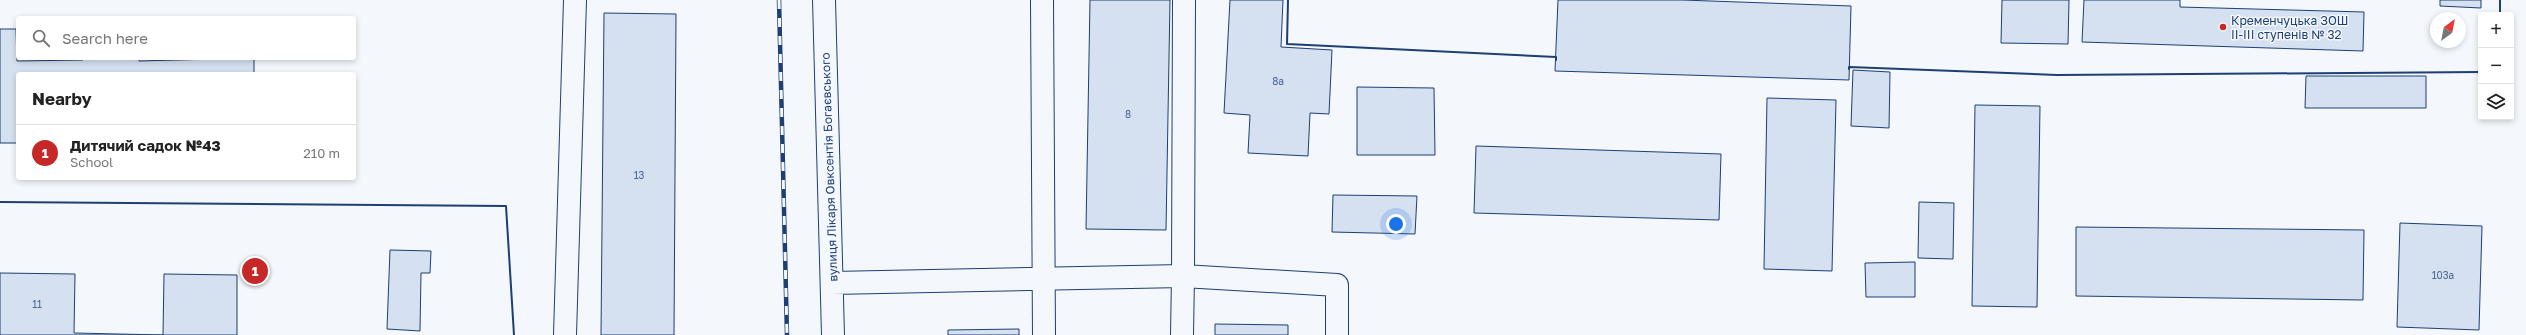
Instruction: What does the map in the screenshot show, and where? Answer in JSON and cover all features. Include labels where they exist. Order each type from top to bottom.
[{"type":"street","points":[[565,335],[575,0]]},
{"type":"street","name":"вулиця Лікаря Овксентія Богаєвського","points":[[824,0],[833,335]]},
{"type":"street","points":[[1042,0],[1044,335]]},
{"type":"street","points":[[1182,335],[1184,0]]},
{"type":"street","points":[[832,283],[1044,277],[1183,276],[1337,285],[1336,335]]},
{"type":"building","points":[[1090,0],[1170,0],[1166,230],[1086,229]]},
{"type":"building","points":[[1230,0],[1283,0],[1281,47],[1332,50],[1329,114],[1310,113],[1308,156],[1248,153],[1250,115],[1224,113]]},
{"type":"building","points":[[1558,0],[1682,0],[1851,6],[1849,80],[1555,71]]},
{"type":"building","points":[[2002,0],[2069,0],[2068,44],[2001,43]]},
{"type":"building","name":"Кременчуцька ЗОШ ІІ-ІІІ ступенів № 32","points":[[2084,0],[2180,0],[2180,7],[2364,12],[2363,51],[2082,42]]},
{"type":"building","points":[[2440,0],[2481,0],[2481,8],[2440,6]]},
{"type":"building","points":[[604,13],[676,14],[674,335],[601,335]]},
{"type":"building","points":[[0,29],[16,29],[17,61],[254,60],[254,72],[16,72],[16,143],[0,143]]},
{"type":"building","points":[[1853,70],[1890,72],[1889,128],[1851,126]]},
{"type":"building","points":[[2306,76],[2426,76],[2426,108],[2305,108]]},
{"type":"building","points":[[1357,87],[1434,88],[1435,155],[1357,155]]},
{"type":"building","points":[[1767,98],[1836,100],[1832,271],[1764,269]]},
{"type":"building","points":[[1975,105],[2040,106],[2037,307],[1972,306]]},
{"type":"building","points":[[1476,146],[1721,154],[1719,220],[1474,213]]},
{"type":"building","points":[[1333,195],[1417,196],[1415,234],[1332,232]]},
{"type":"building","points":[[1919,202],[1954,203],[1953,259],[1918,258]]},
{"type":"building","points":[[2400,223],[2482,226],[2479,330],[2397,327]]},
{"type":"building","points":[[2076,227],[2364,230],[2363,300],[2076,296]]},
{"type":"building","points":[[390,250],[431,251],[430,273],[421,273],[420,331],[387,329]]},
{"type":"building","points":[[1915,262],[1915,297],[1866,297],[1865,263]]},
{"type":"building","points":[[0,273],[75,274],[74,333],[163,335],[0,335]]},
{"type":"building","points":[[164,274],[237,275],[237,335],[163,335]]},
{"type":"building","points":[[1215,324],[1288,325],[1288,335],[1215,335]]},
{"type":"building","points":[[1019,329],[1019,335],[948,335],[948,330]]},
{"type":"railway","points":[[779,0],[787,335]]},
{"type":"wall","points":[[1288,0],[1287,44],[1556,57],[1556,60]]},
{"type":"wall","points":[[2500,0],[2500,12]]},
{"type":"wall","points":[[1849,69],[1849,67],[2057,75],[2478,72]]},
{"type":"wall","points":[[0,202],[506,206],[514,335]]},
{"type":"place","name":"Кременчуцька ЗОШ ІІ-ІІІ ступенів № 32","points":[[2223,27]]},
{"type":"place","name":"Дитячий садок №43","points":[[255,271]]}]
